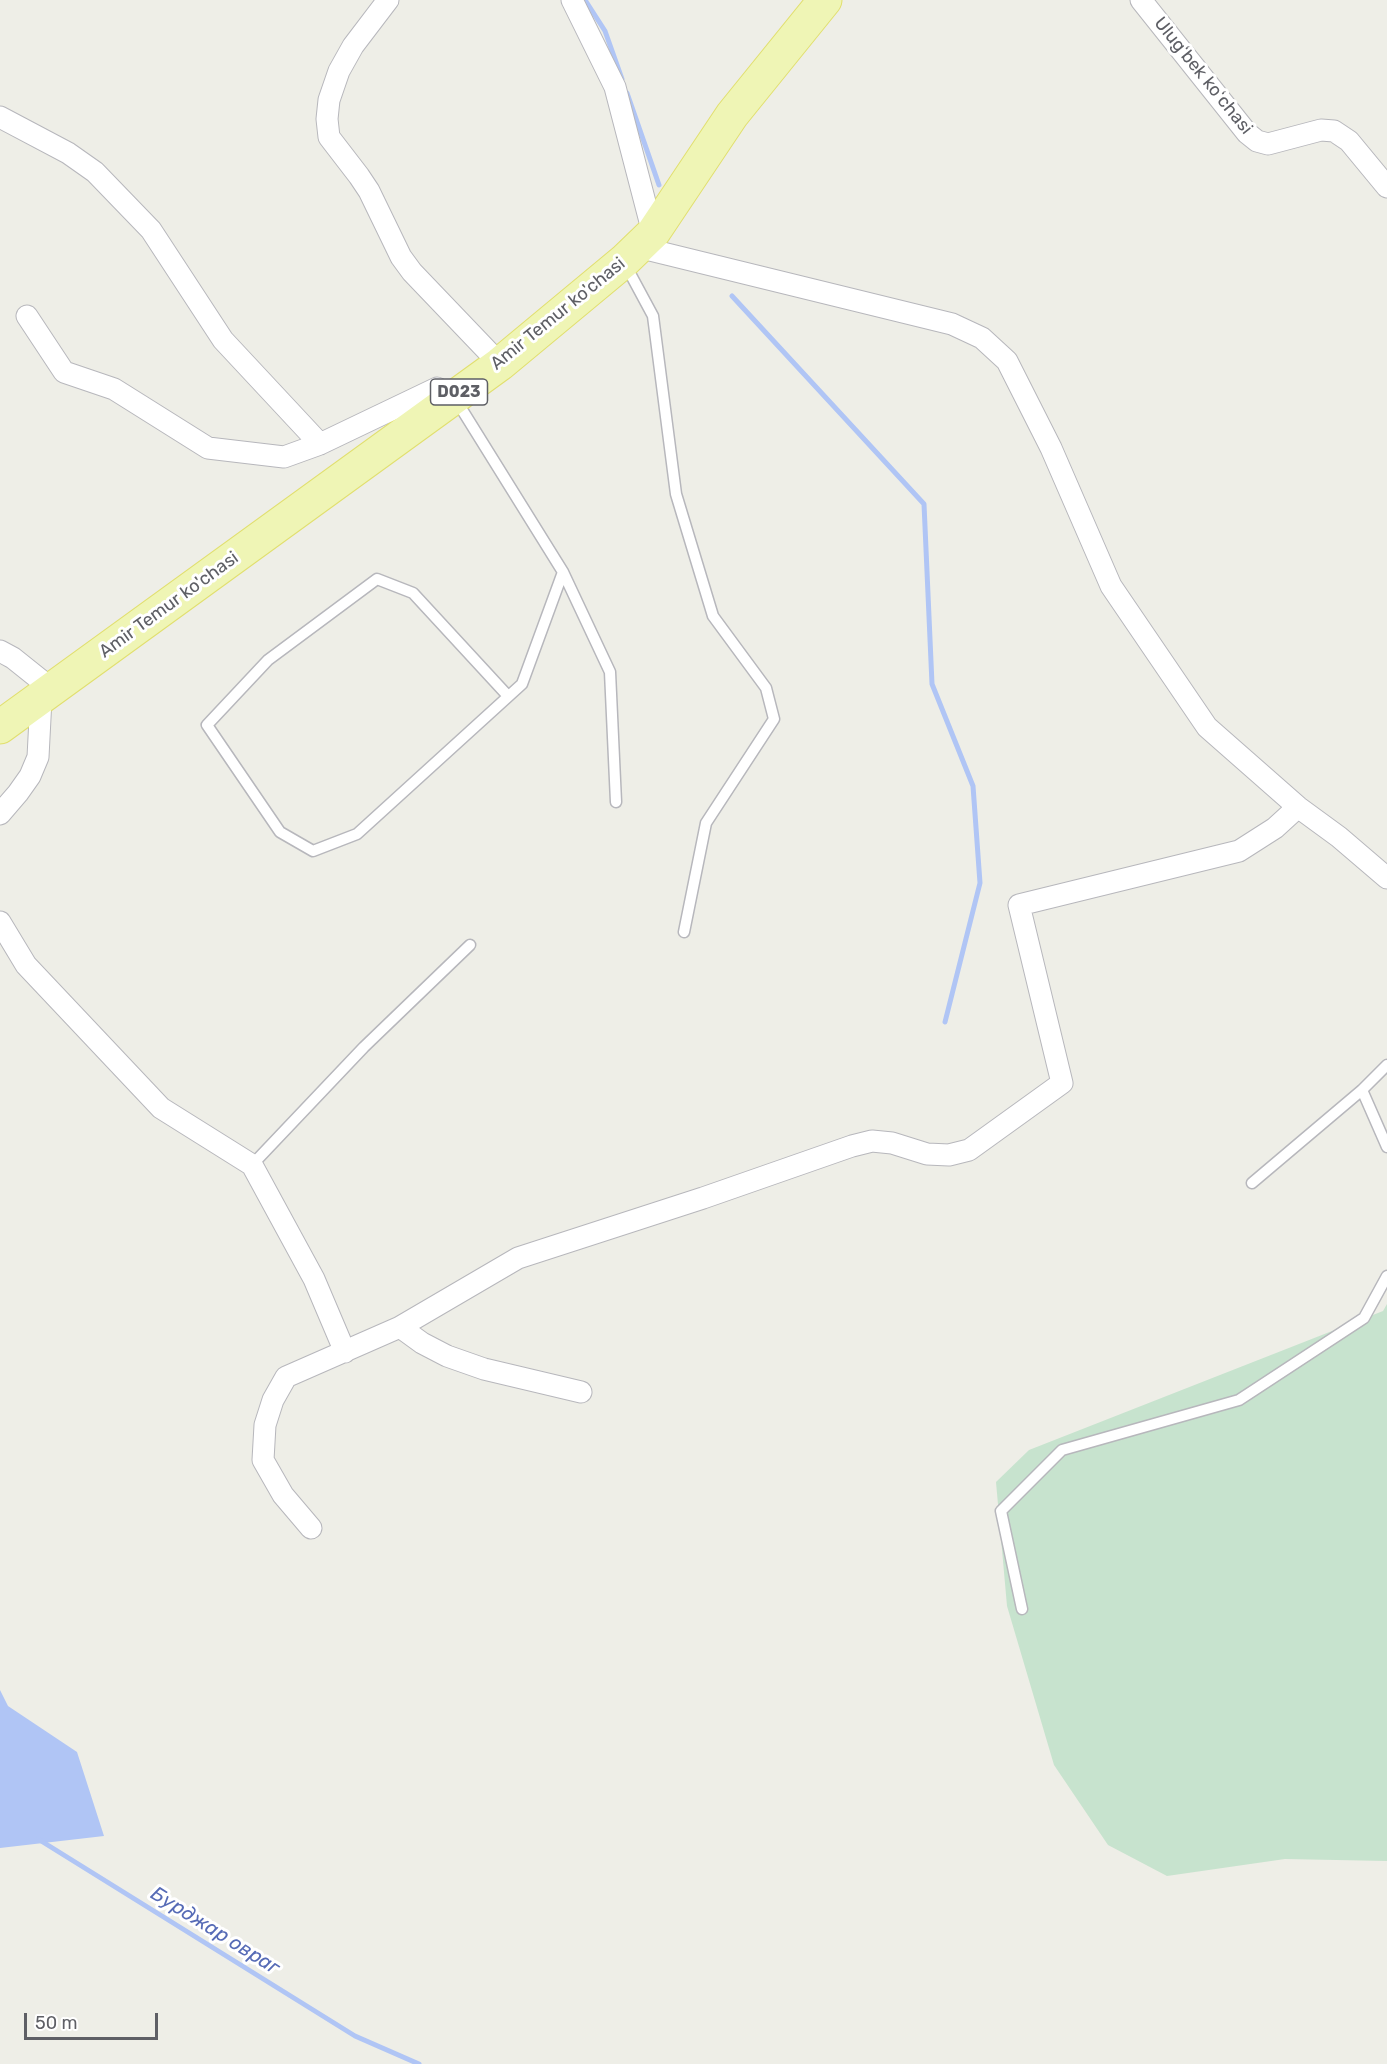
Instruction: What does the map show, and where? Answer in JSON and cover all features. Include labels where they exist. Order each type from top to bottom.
[{"type":"main road","name":"Amir Temur ko'chasi","points":[[29,707],[500,364],[638,247],[732,115],[825,0]]},
{"type":"street","points":[[388,0],[353,46],[339,71],[327,119],[329,137],[359,176],[400,257],[500,364]]},
{"type":"street","points":[[572,0],[615,87],[638,247],[952,324],[982,338],[1007,361],[1051,448],[1111,586],[1207,727],[1298,807],[1339,837],[1387,878]]},
{"type":"street","name":"Ulugʻbek koʻchasi","points":[[1142,0],[1246,133],[1257,141],[1268,144],[1321,130],[1334,131],[1349,141],[1387,187]]},
{"type":"street","points":[[0,117],[68,153],[95,172],[151,230],[223,340],[320,444]]},
{"type":"street","points":[[27,315],[64,372],[114,389],[208,448],[284,457],[320,444],[437,388],[453,397]]},
{"type":"street","points":[[0,651],[13,658],[29,707],[38,758],[24,785],[0,814]]},
{"type":"street","points":[[310,1528],[283,1495],[263,1460],[265,1425],[273,1401],[286,1377],[400,1327],[518,1258],[703,1198],[852,1146],[872,1141],[892,1143],[927,1154],[949,1155],[969,1150],[1062,1083],[1019,905],[1239,851],[1275,828],[1298,807]]},
{"type":"street","points":[[0,921],[26,965],[161,1108],[252,1164],[314,1279],[345,1352]]},
{"type":"street","points":[[400,1327],[423,1343],[456,1359],[484,1369],[581,1392]]},
{"type":"lane","points":[[638,247],[653,316],[676,494],[713,616],[766,688],[774,719],[706,823],[684,932]]},
{"type":"lane","points":[[453,397],[563,572],[610,672],[616,802]]},
{"type":"lane","points":[[508,696],[413,593],[378,579],[268,660],[207,725],[280,832],[313,851],[357,834],[522,684],[563,572]]},
{"type":"lane","points":[[252,1164],[364,1047],[470,945]]},
{"type":"lane","points":[[1252,1183],[1362,1090],[1387,1065]]},
{"type":"lane","points":[[1362,1090],[1387,1147]]},
{"type":"lane","points":[[1023,1609],[1001,1511],[1062,1450],[1239,1400],[1364,1318],[1387,1276]]},
{"type":"green space","points":[[1387,1304],[1387,1861],[1285,1859],[1167,1876],[1108,1845],[1054,1765],[1007,1606],[996,1482],[1029,1450],[1383,1311]]},
{"type":"water","points":[[0,1690],[8,1706],[77,1752],[104,1836],[0,1848]]},
{"type":"waterway","points":[[585,0],[605,31],[622,79]]},
{"type":"waterway","points":[[627,93],[659,185]]},
{"type":"waterway","points":[[732,296],[924,504],[932,684],[973,786],[980,883],[945,1022]]},
{"type":"waterway","name":"Бурджар овраг","points":[[38,1839],[355,2036],[419,2064]]}]
